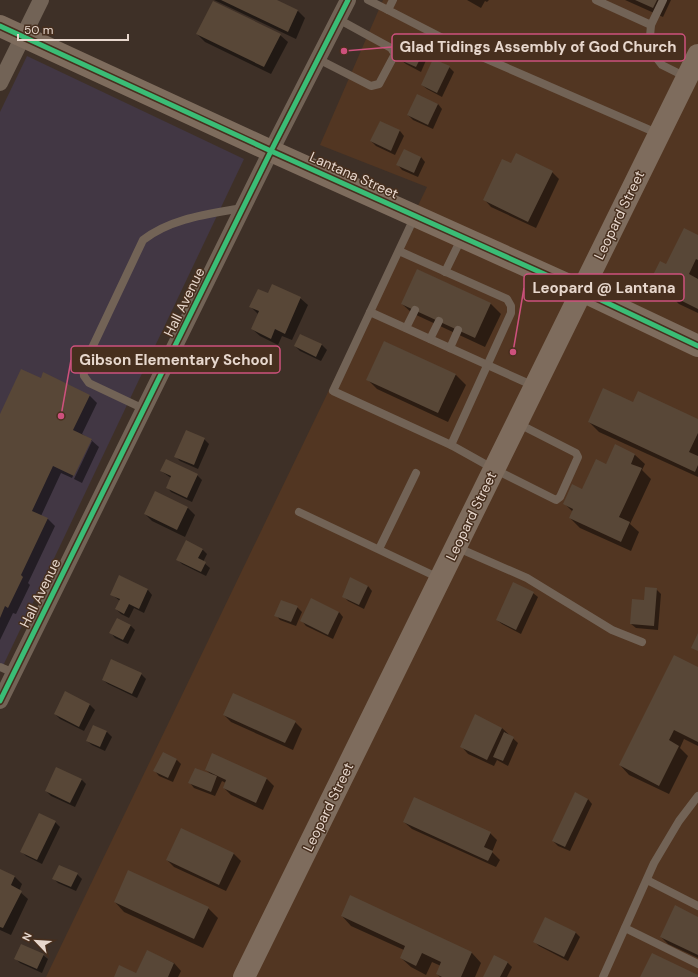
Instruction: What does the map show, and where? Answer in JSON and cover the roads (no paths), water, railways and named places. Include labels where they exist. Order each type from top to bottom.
[{"type":"main road","name":"Lantana Street","points":[[0,26],[271,151],[582,291],[698,346]]},
{"type":"main road","name":"Leopard Street","points":[[244,977],[698,55]]},
{"type":"street","points":[[0,83],[41,0]]},
{"type":"street","name":"Hall Avenue","points":[[0,701],[7,670],[144,409],[271,151],[348,0]]},
{"type":"lane","points":[[368,0],[466,50],[659,134]]},
{"type":"lane","points":[[388,10],[393,0]]},
{"type":"lane","points":[[596,0],[651,25]]},
{"type":"lane","points":[[663,0],[651,25],[649,48],[662,65],[687,77]]},
{"type":"lane","points":[[318,60],[371,86],[378,84],[395,54],[391,48],[338,20]]},
{"type":"lane","points":[[144,409],[89,383],[84,376],[83,367],[143,240],[154,231],[196,216],[243,208]]},
{"type":"lane","points":[[415,216],[333,391],[451,445],[494,469],[556,500],[560,497],[578,457],[576,453],[517,423]]},
{"type":"lane","points":[[445,272],[462,237]]},
{"type":"lane","points":[[399,251],[507,299],[511,306],[511,313],[451,445]]},
{"type":"lane","points":[[430,275],[434,267]]},
{"type":"lane","points":[[455,286],[459,278]]},
{"type":"lane","points":[[474,295],[479,287]]},
{"type":"lane","points":[[406,328],[415,310]]},
{"type":"lane","points":[[370,312],[535,386]]},
{"type":"lane","points":[[430,339],[439,321]]},
{"type":"lane","points":[[450,348],[458,330]]},
{"type":"lane","points":[[379,549],[416,473]]},
{"type":"lane","points":[[300,512],[440,578]]},
{"type":"lane","points":[[456,546],[527,578],[612,630],[642,642]]},
{"type":"lane","points":[[603,977],[654,863],[679,821],[698,796]]},
{"type":"lane","points":[[646,880],[698,906]]},
{"type":"lane","points":[[625,928],[698,964]]},
{"type":"place","name":"Glad Tidings Assembly of God Church","points":[[344,51]]},
{"type":"place","name":"Leopard @ Lantana","points":[[513,352]]},
{"type":"place","name":"Gibson Elementary School","points":[[61,416]]}]
